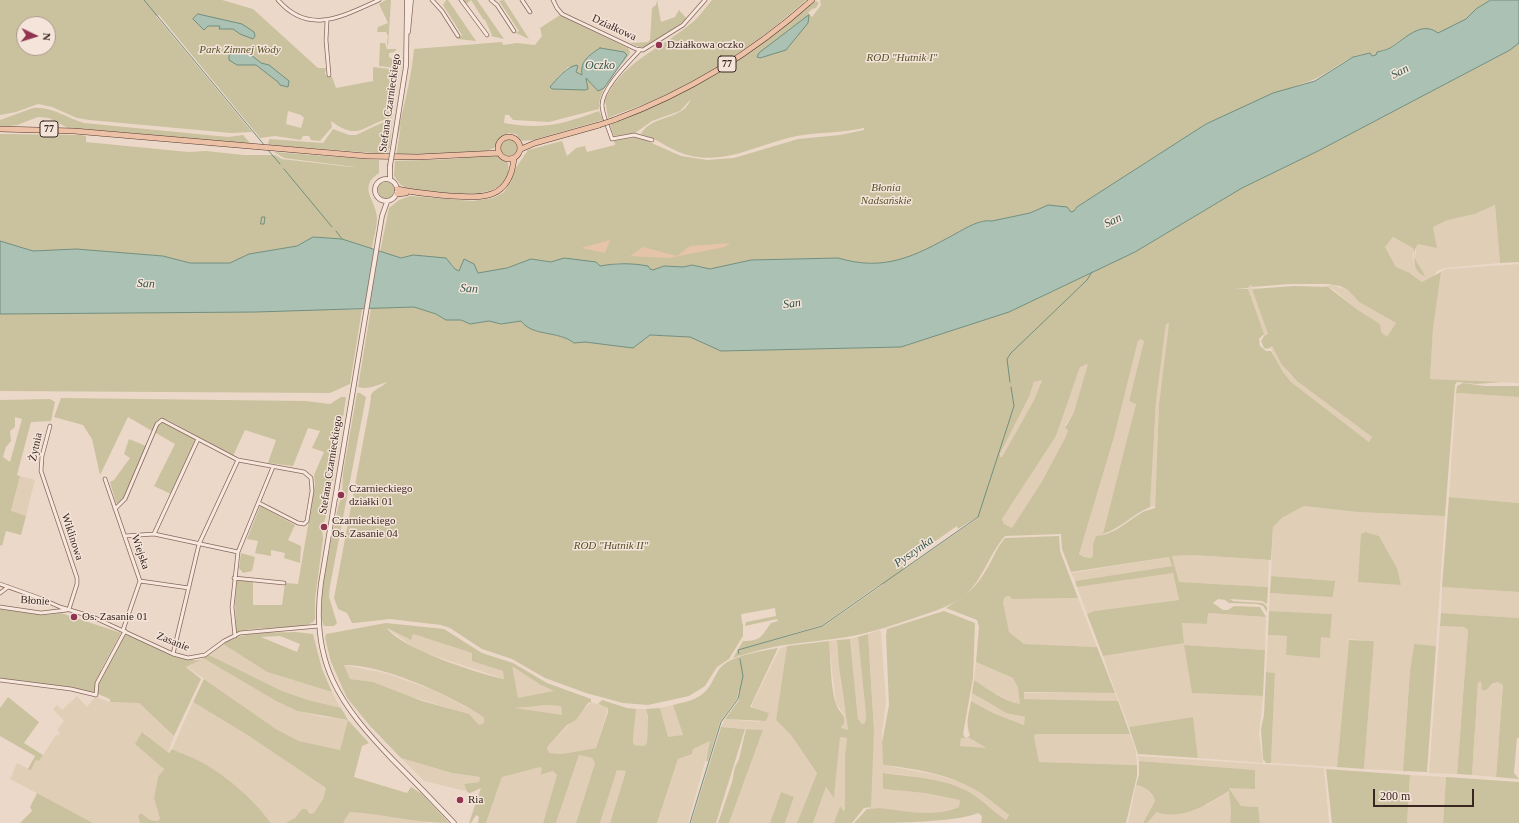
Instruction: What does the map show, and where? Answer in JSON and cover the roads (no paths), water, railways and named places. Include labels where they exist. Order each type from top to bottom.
[{"type":"main road","name":"77","points":[[0,130],[74,131],[281,150],[396,158],[436,157],[499,150],[501,140],[508,137],[515,138],[520,146],[535,143],[614,120],[673,94],[725,66],[766,38],[812,0]]},
{"type":"main road","points":[[499,150],[502,157],[511,159],[518,155],[520,146]]},
{"type":"main road","points":[[397,192],[483,197],[498,191],[509,176],[511,159]]},
{"type":"street","points":[[278,0],[285,9],[299,18],[327,21],[346,15],[379,0]]},
{"type":"street","name":"Stefana Czarnieckiego","points":[[407,0],[407,43]]},
{"type":"street","name":"Stefana Czarnieckiego","points":[[388,180],[404,80],[410,0]]},
{"type":"street","points":[[432,0],[458,36]]},
{"type":"street","points":[[461,0],[487,35]]},
{"type":"street","points":[[491,0],[497,5],[514,31]]},
{"type":"street","points":[[522,0],[530,12]]},
{"type":"street","name":"Działkowa","points":[[553,0],[562,14],[640,50],[647,49],[683,25],[705,0]]},
{"type":"street","points":[[327,21],[326,40],[330,75]]},
{"type":"street","points":[[640,50],[607,91],[602,100],[602,109],[612,140],[634,135],[652,140]]},
{"type":"street","points":[[388,180],[395,184],[397,192],[393,199],[384,201],[376,196],[375,189],[379,182],[388,180]]},
{"type":"street","name":"Stefana Czarnieckiego","points":[[384,201],[321,583],[319,626],[328,668],[339,694],[349,710],[367,733],[454,823]]},
{"type":"street","points":[[116,509],[125,499],[160,421],[166,421],[238,460],[304,472],[311,478],[312,491],[307,521],[304,524],[298,523],[259,503]]},
{"type":"street","name":"Żytnia","points":[[41,471],[42,456],[50,426]]},
{"type":"street","points":[[154,534],[198,439]]},
{"type":"street","points":[[173,654],[199,544],[238,460]]},
{"type":"street","points":[[235,636],[232,606],[238,552],[273,467]]},
{"type":"street","name":"Wiklinowa","points":[[41,471],[77,578],[77,584],[69,609]]},
{"type":"street","name":"Wiejska","points":[[0,680],[71,689],[96,694],[97,683],[124,631],[140,581],[105,479]]},
{"type":"street","points":[[125,536],[154,534],[238,552]]},
{"type":"street","points":[[234,578],[284,583]]},
{"type":"street","points":[[140,581],[189,588]]},
{"type":"street","name":"Zasanie","points":[[0,584],[93,617],[173,654],[188,658],[201,657],[235,636],[254,631],[319,626]]},
{"type":"street","points":[[0,593],[8,587]]},
{"type":"street","name":"Błonie","points":[[0,607],[41,613],[69,609]]},
{"type":"water","name":"San","points":[[1491,0],[1519,0],[1519,43],[1510,50],[1318,151],[1242,188],[1135,252],[1009,312],[901,347],[721,351],[690,337],[650,335],[633,348],[585,342],[574,343],[560,336],[539,332],[526,326],[521,321],[501,324],[489,321],[470,324],[461,320],[446,320],[436,314],[414,307],[256,312],[0,314],[0,241],[33,251],[76,249],[163,256],[190,263],[230,263],[249,254],[297,246],[313,237],[342,239],[401,258],[413,255],[446,258],[455,269],[459,271],[464,259],[474,264],[478,273],[507,268],[531,259],[551,262],[564,258],[596,262],[600,266],[636,264],[648,266],[653,270],[664,266],[683,267],[692,265],[710,269],[751,260],[838,258],[855,262],[870,263],[899,260],[926,249],[968,227],[983,221],[992,221],[1030,213],[1048,205],[1067,207],[1071,212],[1074,211],[1077,207],[1206,124],[1273,93],[1315,81],[1353,57],[1370,53],[1372,56],[1376,55],[1377,52],[1390,48],[1413,32],[1425,29],[1438,33],[1466,19],[1476,9]]},
{"type":"water","points":[[198,14],[242,24],[254,32],[255,36],[253,39],[240,34],[233,29],[219,29],[220,26],[208,26],[204,30],[193,19]]},
{"type":"water","points":[[809,15],[808,23],[786,50],[760,58],[757,57],[759,53]]},
{"type":"water","name":"Oczko","points":[[600,48],[624,52],[627,55],[604,88],[598,91],[586,78],[588,89],[585,90],[552,89],[550,87],[562,74],[573,66],[578,66],[576,72],[582,75],[582,66],[586,59]]},
{"type":"water","points":[[241,52],[250,54],[261,63],[269,65],[289,81],[288,87],[280,85],[256,65],[237,65],[229,60],[229,55]]},
{"type":"waterway","points":[[144,0],[265,146]]},
{"type":"waterway","points":[[268,150],[280,164]]},
{"type":"waterway","points":[[284,169],[332,227]]},
{"type":"waterway","points":[[262,217],[265,217],[264,224],[261,224],[262,217]]},
{"type":"waterway","points":[[336,231],[342,239]]},
{"type":"waterway","name":"Pyszynka","points":[[1010,382],[1007,359],[1011,353],[1087,280],[1092,272]]},
{"type":"waterway","name":"Pyszynka","points":[[739,654],[738,650],[822,626],[978,517],[1014,406],[1011,387]]},
{"type":"waterway","name":"Pyszynka","points":[[690,823],[721,722],[738,699],[743,676],[740,659]]},
{"type":"place","name":"Działkowa oczko","points":[[659,45]]},
{"type":"place","name":"Czarnieckiego działki 01","points":[[341,495]]},
{"type":"place","name":"Czarnieckiego Os. Zasanie 04","points":[[324,527]]},
{"type":"place","name":"Os. Zasanie 01","points":[[74,617]]},
{"type":"place","name":"Ria","points":[[460,800]]},
{"type":"park label","name":"Park Zimnej Wody","points":[[240,50]]},
{"type":"park label","name":"ROD \"Hutnik I\"","points":[[902,58]]},
{"type":"park label","name":"Błonia Nadsańskie","points":[[886,194]]},
{"type":"park label","name":"ROD \"Hutnik II\"","points":[[611,546]]}]
